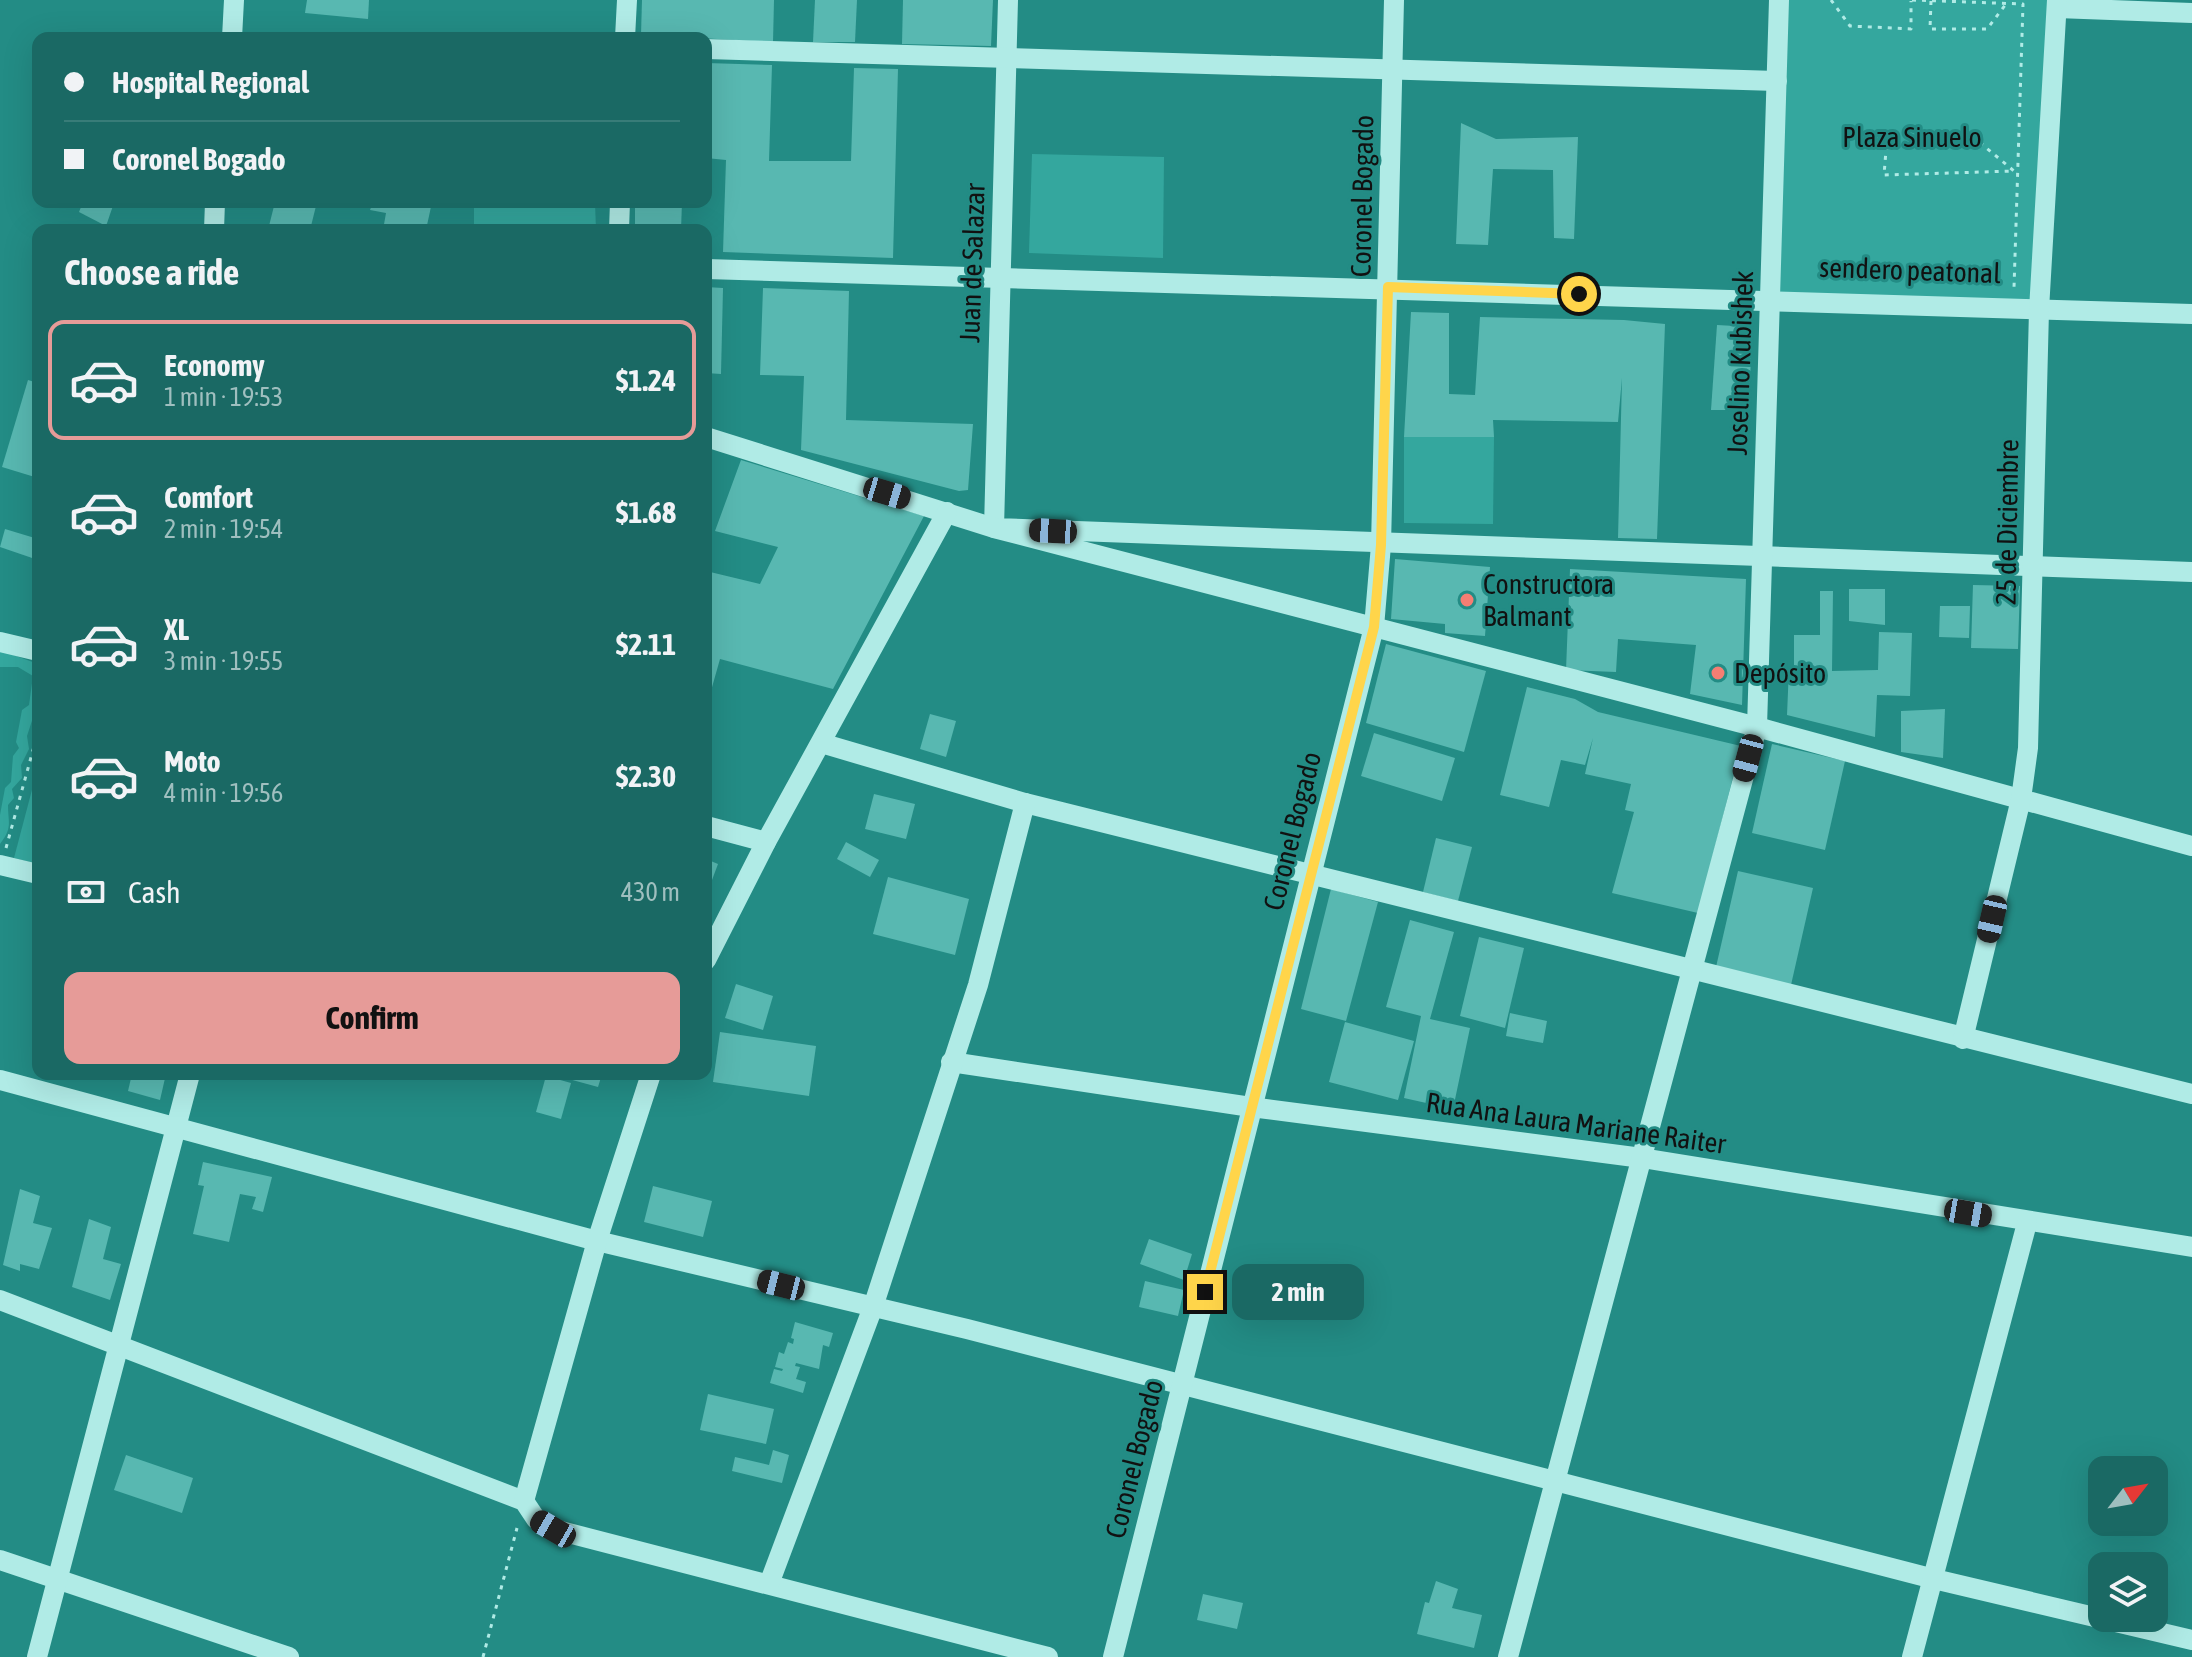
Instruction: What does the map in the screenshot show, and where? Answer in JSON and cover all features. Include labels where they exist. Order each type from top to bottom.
[{"type":"street","points":[[232,32],[234,0]]},
{"type":"street","points":[[625,32],[627,0]]},
{"type":"street","name":"Juan de Salazar","points":[[994,528],[1008,0]]},
{"type":"street","name":"Coronel Bogado","points":[[1113,1657],[1374,627],[1381,545],[1394,0]]},
{"type":"street","name":"Joselino Kubishek","points":[[1508,1657],[1757,727],[1779,0]]},
{"type":"street","points":[[2057,4],[2192,13]]},
{"type":"street","name":"25 de Diciembre","points":[[1963,1039],[2021,799],[2028,748],[2035,566],[2039,310],[2057,4]]},
{"type":"street","points":[[712,49],[1777,81]]},
{"type":"street","points":[[712,269],[1388,287],[2192,314]]},
{"type":"street","points":[[712,439],[994,528],[1757,727],[2192,846]]},
{"type":"street","points":[[712,948],[766,842],[947,512]]},
{"type":"street","points":[[994,528],[1381,545],[1762,555],[2192,572]]},
{"type":"street","points":[[0,642],[32,650]]},
{"type":"street","points":[[821,743],[1025,803],[2192,1094]]},
{"type":"street","points":[[769,1584],[873,1307],[978,985],[1025,803]]},
{"type":"street","points":[[712,828],[766,842]]},
{"type":"street","points":[[1,868],[32,873]]},
{"type":"street","name":"Rua Ana Laura Mariane Raiter","points":[[951,1062],[1251,1107],[1642,1158],[2027,1223],[2192,1247]]},
{"type":"street","points":[[0,1080],[597,1241],[1182,1384],[1934,1579],[2192,1640]]},
{"type":"street","points":[[37,1657],[188,1080]]},
{"type":"street","points":[[524,1501],[597,1241],[649,1080]]},
{"type":"street","points":[[1912,1657],[2027,1223]]},
{"type":"street","points":[[0,1300],[524,1501],[536,1519],[553,1529],[1048,1657]]},
{"type":"street","points":[[0,1560],[289,1657]]},
{"type":"path","points":[[1831,0],[1850,26],[1911,29],[1912,0],[2006,4]]},
{"type":"path","points":[[1931,1],[1930,29],[1987,29],[2006,4]]},
{"type":"path","name":"sendero peatonal","points":[[2006,4],[2023,4],[2014,294]]},
{"type":"path","points":[[1972,136],[2014,171],[1884,175],[1887,138],[1972,136]]},
{"type":"path","points":[[1,868],[32,754]]},
{"type":"path","points":[[483,1657],[524,1501]]},
{"type":"green space","name":"Plaza Sinuelo","points":[[1779,0],[2057,0],[2039,310],[1770,301]]},
{"type":"green space","points":[[1032,154],[1164,157],[1163,258],[1029,253]]},
{"type":"green space","points":[[474,208],[595,208],[596,224],[474,224]]},
{"type":"green space","points":[[1404,437],[1494,437],[1493,524],[1404,523]]},
{"type":"green space","points":[[0,650],[32,662],[32,675],[18,667],[0,667]]},
{"type":"green space","points":[[32,683],[32,721],[27,736],[29,749],[21,765],[22,778],[12,789],[14,798],[8,805],[8,829],[0,844],[0,815],[5,788],[11,782],[13,756],[19,748],[16,742],[22,710],[29,705]]},
{"type":"green space","points":[[32,790],[32,862],[14,858]]},
{"type":"building","points":[[307,0],[369,0],[368,19],[305,13]]},
{"type":"building","points":[[642,0],[774,0],[773,42],[712,39],[712,32],[641,32]]},
{"type":"building","points":[[815,0],[857,0],[855,42],[813,42]]},
{"type":"building","points":[[903,0],[993,0],[991,46],[902,44]]},
{"type":"building","points":[[712,63],[772,65],[769,161],[851,161],[854,68],[898,69],[893,258],[723,252],[726,160],[712,159]]},
{"type":"building","points":[[1461,123],[1496,139],[1578,137],[1574,239],[1554,238],[1553,170],[1493,169],[1488,245],[1456,244]]},
{"type":"building","points":[[81,208],[112,208],[107,224],[79,212]]},
{"type":"building","points":[[274,208],[316,208],[312,224],[270,224]]},
{"type":"building","points":[[431,208],[427,224],[384,224],[386,213],[370,210]]},
{"type":"building","points":[[635,208],[682,208],[681,224],[635,224]]},
{"type":"building","points":[[712,287],[723,288],[721,374],[712,373]]},
{"type":"building","points":[[763,288],[849,291],[846,420],[973,424],[968,490],[959,491],[801,450],[804,376],[760,375]]},
{"type":"building","points":[[1411,312],[1449,313],[1449,394],[1475,395],[1480,317],[1624,320],[1665,324],[1657,539],[1618,538],[1622,378],[1618,422],[1493,420],[1494,437],[1404,437]]},
{"type":"building","points":[[1717,325],[1752,327],[1749,410],[1711,410]]},
{"type":"building","points":[[28,380],[32,381],[32,476],[2,467]]},
{"type":"building","points":[[741,460],[924,516],[833,689],[720,659],[712,687],[712,572],[760,584],[778,547],[715,531]]},
{"type":"building","points":[[5,529],[32,537],[32,558],[0,547]]},
{"type":"building","points":[[1395,559],[1490,567],[1485,636],[1445,633],[1445,624],[1391,619]]},
{"type":"building","points":[[1570,569],[1746,579],[1742,705],[1690,694],[1696,645],[1618,639],[1616,672],[1566,670]]},
{"type":"building","points":[[1973,585],[2020,586],[2018,649],[1971,648]]},
{"type":"building","points":[[1849,589],[1885,589],[1885,625],[1849,621]]},
{"type":"building","points":[[1820,591],[1833,591],[1832,671],[1878,670],[1879,632],[1912,633],[1910,696],[1877,695],[1875,737],[1787,715],[1789,668],[1794,671],[1794,635],[1820,635]]},
{"type":"building","points":[[1940,606],[1970,606],[1969,638],[1939,637]]},
{"type":"building","points":[[1386,644],[1486,671],[1464,752],[1366,723]]},
{"type":"building","points":[[1527,687],[1575,699],[1598,712],[1741,746],[1698,913],[1612,893],[1634,812],[1625,810],[1631,784],[1585,774],[1593,738],[1585,765],[1561,760],[1549,807],[1500,795]]},
{"type":"building","points":[[1945,709],[1943,758],[1901,752],[1901,711]]},
{"type":"building","points":[[930,714],[956,721],[946,757],[920,749]]},
{"type":"building","points":[[1374,733],[1455,758],[1442,801],[1361,776]]},
{"type":"building","points":[[1772,744],[1845,761],[1825,850],[1752,833]]},
{"type":"building","points":[[874,794],[915,804],[906,839],[865,829]]},
{"type":"building","points":[[1436,838],[1472,847],[1458,901],[1423,892]]},
{"type":"building","points":[[846,842],[879,860],[870,877],[837,859]]},
{"type":"building","points":[[712,862],[718,864],[712,880]]},
{"type":"building","points":[[1738,871],[1813,888],[1791,985],[1716,967]]},
{"type":"building","points":[[888,877],[969,899],[955,955],[873,934]]},
{"type":"building","points":[[1331,889],[1378,902],[1346,1021],[1301,1009]]},
{"type":"building","points":[[1410,920],[1454,932],[1430,1019],[1470,1028],[1453,1109],[1404,1098],[1421,1016],[1386,1007]]},
{"type":"building","points":[[1479,937],[1524,948],[1505,1028],[1460,1016]]},
{"type":"building","points":[[736,984],[773,996],[763,1030],[725,1018]]},
{"type":"building","points":[[1510,1013],[1547,1021],[1543,1043],[1506,1036]]},
{"type":"building","points":[[1345,1022],[1414,1041],[1398,1100],[1329,1082]]},
{"type":"building","points":[[720,1032],[816,1046],[809,1096],[713,1082]]},
{"type":"building","points":[[131,1080],[165,1080],[160,1100],[128,1091]]},
{"type":"building","points":[[545,1080],[571,1083],[561,1119],[536,1112]]},
{"type":"building","points":[[572,1080],[600,1080],[598,1087]]},
{"type":"building","points":[[203,1162],[272,1177],[263,1212],[252,1209],[256,1197],[240,1194],[229,1242],[193,1234],[204,1186],[198,1185]]},
{"type":"building","points":[[653,1186],[712,1201],[703,1237],[644,1222]]},
{"type":"building","points":[[20,1189],[40,1196],[33,1223],[52,1228],[39,1269],[20,1264],[20,1271],[3,1265]]},
{"type":"building","points":[[89,1219],[111,1227],[103,1259],[121,1264],[110,1300],[72,1287]]},
{"type":"building","points":[[1149,1239],[1192,1254],[1184,1280],[1140,1264]]},
{"type":"building","points":[[1145,1281],[1184,1290],[1178,1316],[1139,1307]]},
{"type":"building","points":[[795,1322],[833,1333],[829,1347],[823,1345],[819,1369],[796,1363],[795,1366],[800,1367],[796,1379],[806,1382],[803,1393],[770,1383],[774,1369],[783,1369],[775,1367],[779,1352],[784,1354],[788,1342],[793,1344],[794,1339],[791,1338]]},
{"type":"building","points":[[708,1394],[774,1409],[766,1444],[700,1430]]},
{"type":"building","points":[[773,1450],[789,1455],[782,1483],[732,1471],[735,1457],[769,1465]]},
{"type":"building","points":[[126,1455],[193,1478],[182,1513],[114,1490]]},
{"type":"building","points":[[1436,1581],[1458,1589],[1452,1608],[1482,1615],[1474,1648],[1417,1634],[1425,1602],[1429,1603]]},
{"type":"building","points":[[1203,1594],[1243,1603],[1237,1629],[1197,1620]]},
{"type":"place","name":"Constructora Balmant","points":[[1467,600]]},
{"type":"place","name":"Depósito","points":[[1718,673]]},
{"type":"route","points":[[1205,1292],[1374,627],[1381,545],[1388,287],[1579,294]]}]
